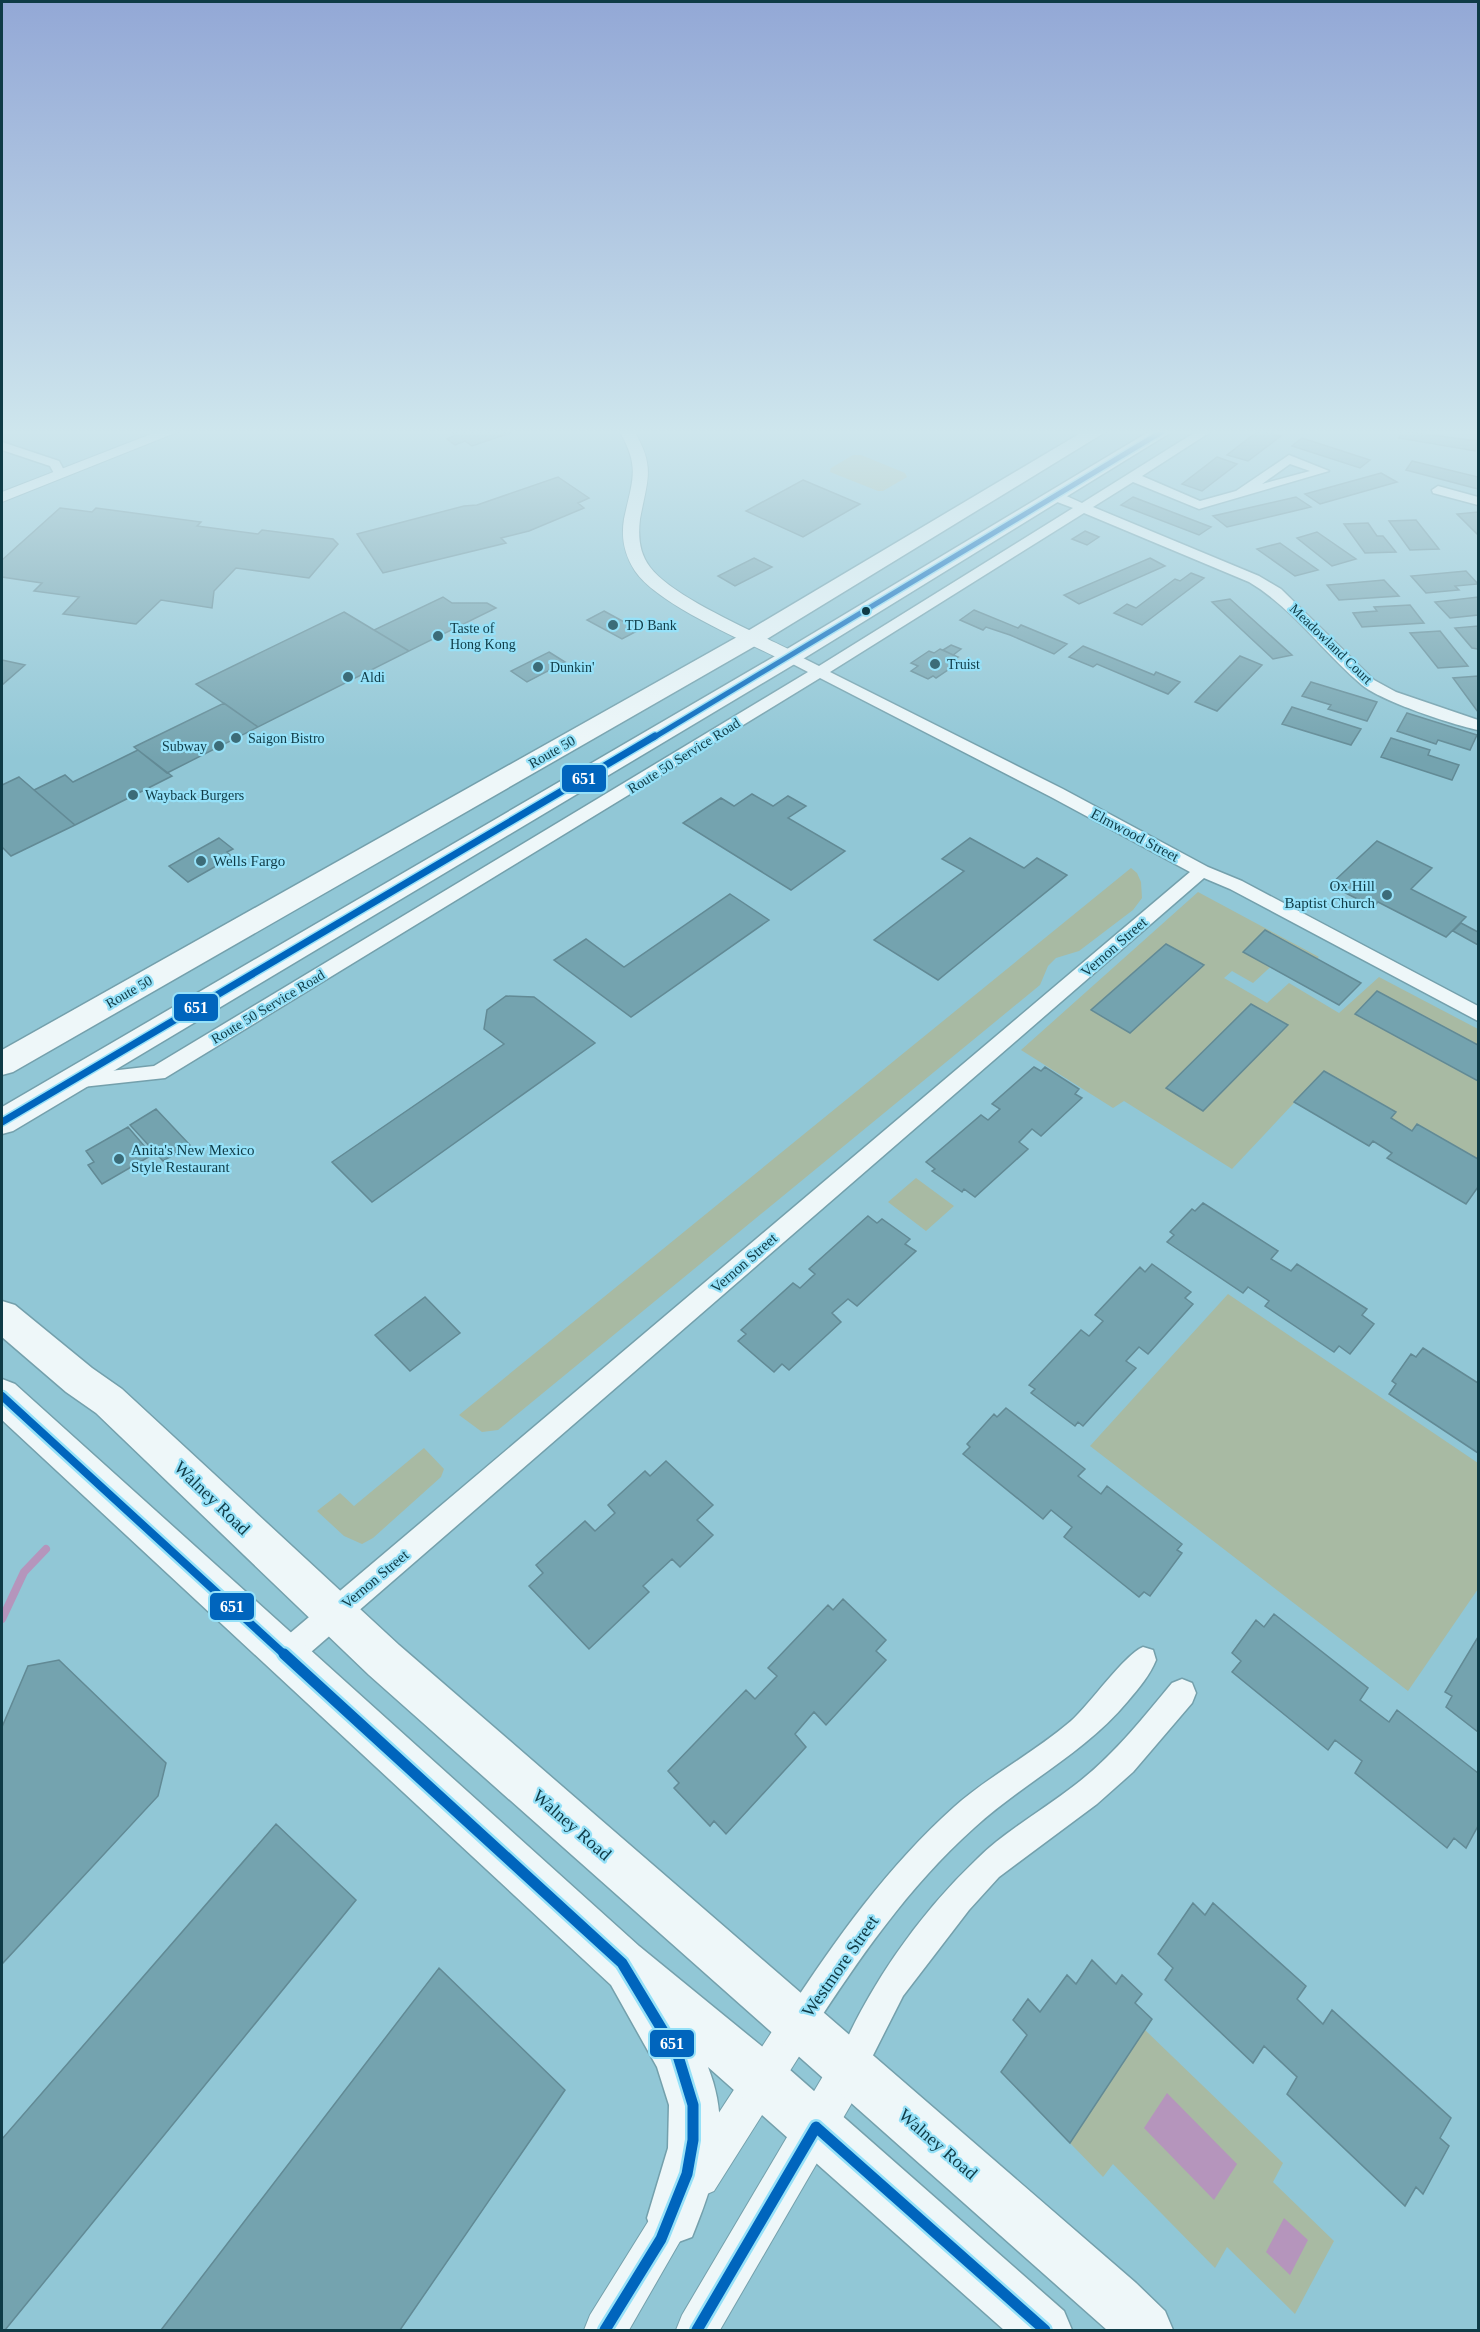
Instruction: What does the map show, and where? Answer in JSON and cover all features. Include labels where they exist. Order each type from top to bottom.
[{"type":"main road","name":"Route 50","points":[[2,1064],[754,638],[917,540]]},
{"type":"main road","points":[[2,1122],[986,540]]},
{"type":"main road","name":"Walney Road","points":[[2,1316],[79,1380],[109,1401],[384,1660],[1117,2302],[1146,2331]]},
{"type":"main road","points":[[2,1396],[622,1963],[763,2080],[1045,2331]]},
{"type":"main road","points":[[622,1963],[672,2044],[685,2072],[693,2100],[696,2124],[693,2150],[673,2218]]},
{"type":"street","points":[[632,540],[643,570],[677,596],[790,657]]},
{"type":"street","name":"Route 50 Service Road","points":[[68,1082],[158,1072],[681,758],[1031,540]]},
{"type":"street","name":"Meadowland Court","points":[[1159,540],[1260,582],[1299,613],[1370,683],[1391,695],[1479,724]]},
{"type":"street","name":"Elmwood Street","points":[[790,657],[1057,793],[1202,871],[1236,885],[1479,1014]]},
{"type":"street","name":"Vernon Street","points":[[286,1655],[1202,871]]},
{"type":"street","name":"Westmore Street","points":[[605,2331],[673,2218],[825,1982],[881,1908],[922,1860],[964,1817],[1079,1732],[1114,1698],[1143,1660]]},
{"type":"street","points":[[697,2331],[850,2068],[892,1984],[958,1899],[989,1867],[1087,1794],[1123,1762],[1182,1693]]},
{"type":"green space","points":[[1131,868],[1137,873],[1141,882],[1142,898],[1133,910],[1079,951],[1056,958],[1048,966],[1040,985],[498,1430],[482,1432],[459,1415]]},
{"type":"green space","points":[[1198,892],[1319,957],[1299,973],[1277,961],[1253,983],[1232,971],[1224,978],[1267,1003],[1289,983],[1339,1013],[1379,977],[1478,1029],[1478,1159],[1417,1124],[1412,1131],[1391,1118],[1396,1112],[1324,1071],[1232,1169],[1124,1101],[1113,1108],[1021,1050]]},
{"type":"green space","points":[[916,1178],[954,1206],[926,1231],[888,1202]]},
{"type":"green space","points":[[1228,1294],[1478,1463],[1478,1589],[1408,1691],[1090,1446]]},
{"type":"green space","points":[[424,1448],[444,1469],[441,1477],[373,1538],[362,1544],[344,1536],[317,1511],[340,1493],[354,1506]]},
{"type":"green space","points":[[1144,2029],[1283,2163],[1273,2182],[1334,2241],[1295,2314],[1227,2247],[1215,2268],[1113,2164],[1103,2177],[1070,2143]]},
{"type":"shaded area","points":[[1167,2093],[1237,2164],[1214,2200],[1144,2128]]},
{"type":"shaded area","points":[[1284,2218],[1308,2240],[1290,2275],[1266,2252]]},
{"type":"building","points":[[25,540],[334,540],[338,544],[309,578],[236,568],[214,591],[212,608],[161,600],[136,624],[63,614],[79,597],[34,591],[42,583],[2,577],[2,560]]},
{"type":"building","points":[[361,540],[503,540],[506,543],[383,573]]},
{"type":"building","points":[[1074,540],[1095,540],[1087,545]]},
{"type":"building","points":[[1299,540],[1328,540],[1356,559],[1332,566]]},
{"type":"building","points":[[1355,540],[1386,540],[1396,552],[1365,553]]},
{"type":"building","points":[[1403,540],[1432,540],[1439,549],[1410,550]]},
{"type":"building","points":[[1280,543],[1318,570],[1295,576],[1257,549]]},
{"type":"building","points":[[754,558],[772,567],[735,586],[718,576]]},
{"type":"building","points":[[1150,558],[1165,566],[1079,604],[1064,595]]},
{"type":"building","points":[[1466,571],[1478,584],[1455,586],[1459,590],[1426,593],[1411,576]]},
{"type":"building","points":[[1191,573],[1204,578],[1142,625],[1114,613],[1127,604],[1136,608],[1175,579],[1180,581]]},
{"type":"building","points":[[1384,580],[1399,596],[1339,600],[1327,585]]},
{"type":"building","points":[[443,597],[452,603],[487,603],[496,608],[409,651],[374,630]]},
{"type":"building","points":[[1478,597],[1478,615],[1450,618],[1435,602]]},
{"type":"building","points":[[1230,599],[1292,655],[1273,659],[1212,602]]},
{"type":"building","points":[[1410,605],[1424,623],[1362,627],[1353,613],[1377,611],[1374,607]]},
{"type":"building","points":[[974,610],[1018,628],[1021,625],[1067,644],[1054,654],[1010,635],[986,627],[983,630],[960,620]]},
{"type":"building","name":"TD Bank","points":[[604,611],[639,630],[622,639],[587,620]]},
{"type":"building","points":[[344,612],[409,651],[258,727],[196,684]]},
{"type":"building","points":[[1478,626],[1478,649],[1472,648],[1455,628]]},
{"type":"building","points":[[1440,631],[1468,666],[1438,668],[1410,633]]},
{"type":"building","points":[[951,645],[961,649],[953,655],[943,650]]},
{"type":"building","points":[[1083,646],[1154,675],[1156,672],[1180,682],[1168,694],[1097,664],[1093,667],[1069,657]]},
{"type":"building","name":"Truist","points":[[940,649],[958,657],[952,660],[958,663],[936,678],[933,676],[928,679],[911,671],[918,666],[911,663],[929,651],[934,653]]},
{"type":"building","name":"Dunkin'","points":[[549,652],[565,662],[527,682],[511,671]]},
{"type":"building","points":[[1240,656],[1262,665],[1217,711],[1195,702]]},
{"type":"building","points":[[2,660],[25,665],[2,685]]},
{"type":"building","points":[[1478,676],[1478,712],[1453,678]]},
{"type":"building","points":[[1311,682],[1377,702],[1367,721],[1328,709],[1331,705],[1302,696]]},
{"type":"building","points":[[224,703],[258,727],[167,773],[134,747]]},
{"type":"building","points":[[1292,707],[1361,729],[1351,745],[1282,724]]},
{"type":"building","points":[[1407,713],[1477,735],[1470,750],[1438,740],[1436,744],[1397,731]]},
{"type":"building","points":[[1391,738],[1430,750],[1428,755],[1459,765],[1452,780],[1381,757]]},
{"type":"building","points":[[138,750],[172,776],[75,825],[34,790],[65,775],[73,782]]},
{"type":"building","points":[[19,777],[75,825],[11,856],[2,847],[2,785]]},
{"type":"building","points":[[752,794],[773,806],[788,796],[806,806],[788,818],[845,851],[791,890],[683,823],[721,798],[734,806]]},
{"type":"building","name":"Wells Fargo","points":[[219,838],[233,849],[227,852],[232,857],[188,882],[169,866]]},
{"type":"building","points":[[970,838],[1024,868],[1037,858],[1067,875],[938,980],[874,940],[964,871],[942,859]]},
{"type":"building","name":"Ox Hill Baptist Church","points":[[1377,841],[1432,868],[1411,889],[1466,917],[1446,937],[1378,902],[1373,907],[1330,885]]},
{"type":"building","points":[[730,894],[769,920],[631,1017],[554,960],[586,939],[624,967]]},
{"type":"building","points":[[1461,923],[1478,932],[1478,945],[1453,931]]},
{"type":"building","points":[[1265,930],[1361,983],[1339,1005],[1243,952]]},
{"type":"building","points":[[1166,944],[1204,965],[1130,1033],[1091,1010]]},
{"type":"building","points":[[1377,991],[1478,1045],[1478,1081],[1355,1014]]},
{"type":"building","points":[[506,996],[534,997],[595,1043],[372,1202],[332,1162],[504,1044],[484,1029],[487,1010]]},
{"type":"building","points":[[1251,1004],[1288,1025],[1203,1111],[1166,1088]]},
{"type":"building","points":[[1034,1067],[1041,1071],[1045,1067],[1079,1089],[1075,1094],[1082,1098],[1041,1136],[1032,1129],[1019,1142],[1028,1149],[975,1197],[964,1189],[962,1192],[932,1171],[935,1169],[926,1162],[981,1115],[988,1120],[1000,1109],[992,1104]]},
{"type":"building","points":[[1324,1071],[1396,1112],[1391,1118],[1412,1131],[1417,1124],[1478,1159],[1478,1187],[1466,1204],[1387,1158],[1392,1153],[1373,1141],[1369,1146],[1294,1102]]},
{"type":"building","points":[[156,1109],[190,1145],[163,1161],[130,1125]]},
{"type":"building","name":"Anita's New Mexico Style Restaurant","points":[[128,1127],[152,1155],[102,1184],[88,1165],[94,1162],[86,1151]]},
{"type":"building","points":[[1203,1203],[1278,1251],[1271,1259],[1291,1271],[1297,1264],[1367,1309],[1362,1315],[1374,1324],[1350,1354],[1339,1346],[1334,1352],[1265,1306],[1269,1301],[1248,1287],[1243,1293],[1167,1242],[1174,1235],[1170,1232],[1192,1209],[1195,1211]]},
{"type":"building","points":[[868,1216],[877,1223],[882,1219],[910,1239],[905,1244],[916,1251],[857,1306],[848,1299],[832,1313],[841,1322],[789,1370],[782,1364],[774,1372],[738,1341],[746,1334],[741,1330],[793,1283],[800,1288],[815,1274],[809,1269]]},
{"type":"building","points":[[1152,1264],[1191,1292],[1185,1298],[1193,1304],[1148,1354],[1139,1347],[1126,1361],[1136,1368],[1083,1426],[1078,1422],[1075,1426],[1031,1393],[1035,1389],[1029,1385],[1081,1330],[1089,1336],[1103,1321],[1095,1315],[1140,1267],[1145,1272]]},
{"type":"building","points":[[425,1297],[460,1333],[410,1371],[375,1335]]},
{"type":"building","points":[[1423,1348],[1478,1383],[1478,1453],[1389,1394],[1396,1384],[1392,1381],[1411,1354],[1416,1357]]},
{"type":"building","points":[[1006,1408],[1085,1469],[1078,1476],[1101,1494],[1107,1486],[1182,1544],[1177,1550],[1182,1553],[1150,1596],[1144,1592],[1139,1597],[1064,1537],[1072,1527],[1051,1510],[1043,1519],[963,1454],[970,1447],[967,1444],[994,1414],[997,1417]]},
{"type":"building","points":[[666,1461],[713,1505],[697,1520],[713,1535],[680,1567],[672,1559],[643,1586],[649,1592],[589,1649],[529,1586],[543,1573],[536,1565],[585,1521],[595,1531],[615,1513],[608,1505],[645,1471],[650,1476]]},
{"type":"building","points":[[843,1599],[886,1640],[876,1651],[886,1660],[826,1725],[814,1712],[795,1734],[806,1747],[726,1834],[714,1821],[710,1826],[674,1788],[679,1783],[668,1771],[746,1690],[755,1699],[777,1676],[768,1668],[828,1605],[833,1610]]},
{"type":"building","points":[[1274,1614],[1368,1688],[1360,1700],[1389,1722],[1397,1710],[1478,1773],[1478,1826],[1466,1848],[1454,1838],[1447,1848],[1355,1773],[1362,1761],[1335,1740],[1328,1750],[1232,1672],[1241,1661],[1232,1653],[1256,1620],[1264,1627]]},
{"type":"building","points":[[1478,1637],[1478,1732],[1446,1707],[1452,1696],[1445,1692]]},
{"type":"building","points":[[59,1660],[166,1763],[158,1796],[2,1964],[2,1727],[28,1666]]},
{"type":"building","points":[[276,1824],[356,1900],[5,2330],[2,2330],[2,2139]]},
{"type":"building","points":[[1193,1903],[1205,1915],[1213,1903],[1306,1986],[1297,1999],[1323,2024],[1332,2010],[1451,2118],[1440,2138],[1449,2146],[1423,2194],[1416,2187],[1405,2206],[1287,2094],[1297,2077],[1264,2046],[1253,2063],[1165,1980],[1173,1968],[1158,1954]]},
{"type":"building","points":[[1092,1960],[1116,1984],[1122,1975],[1142,1994],[1135,2003],[1152,2019],[1070,2143],[1001,2072],[1027,2035],[1013,2020],[1028,1999],[1040,2012],[1067,1975],[1076,1984]]},
{"type":"building","points":[[439,1968],[565,2090],[400,2330],[161,2330]]},
{"type":"waterway","points":[[2,1619],[24,1572],[46,1549]]},
{"type":"transit line","name":"651","points":[[2,1122],[790,657],[983,540]]},
{"type":"transit line","name":"651","points":[[2,1396],[622,1963],[664,2028],[684,2070],[693,2105],[693,2140],[687,2174],[676,2207],[661,2239],[605,2330]]},
{"type":"transit line","name":"651","points":[[697,2330],[816,2127],[1045,2330]]},
{"type":"place","name":"TD Bank","points":[[613,625]]},
{"type":"place","name":"Taste of Hong Kong","points":[[438,636]]},
{"type":"place","name":"Truist","points":[[935,664]]},
{"type":"place","name":"Dunkin'","points":[[538,667]]},
{"type":"place","name":"Aldi","points":[[348,677]]},
{"type":"place","name":"Saigon Bistro","points":[[236,738]]},
{"type":"place","name":"Subway","points":[[219,746]]},
{"type":"place","name":"Wayback Burgers","points":[[133,795]]},
{"type":"place","name":"Wells Fargo","points":[[201,861]]},
{"type":"place","name":"Ox Hill Baptist Church","points":[[1387,895]]},
{"type":"place","name":"Anita's New Mexico Style Restaurant","points":[[119,1159]]}]
